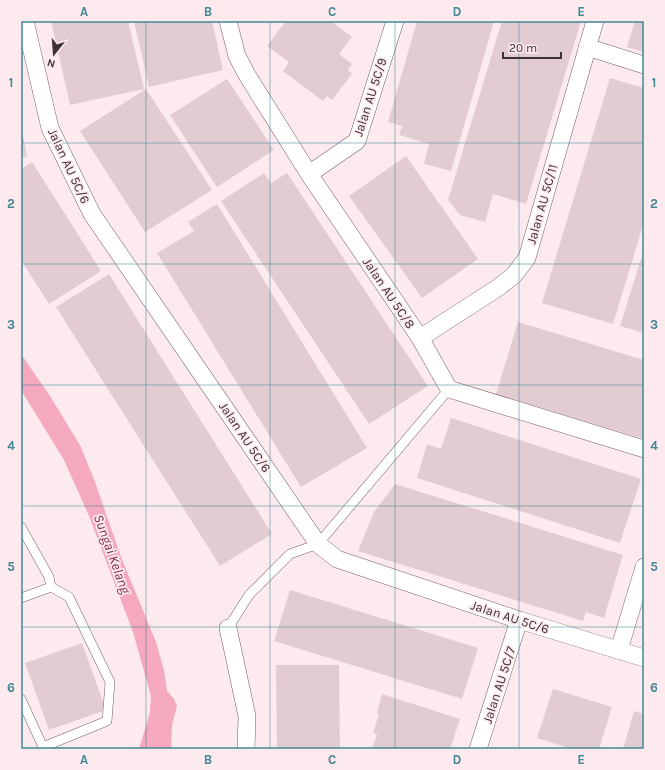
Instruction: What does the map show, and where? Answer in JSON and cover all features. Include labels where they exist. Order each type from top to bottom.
[{"type":"street","name":"Jalan AU 5C/6","points":[[25,21],[50,128],[92,214],[318,544],[337,559],[519,620],[644,658]]},
{"type":"street","name":"Jalan AU 5C/8","points":[[228,21],[237,56],[247,75],[309,174],[420,338],[449,389]]},
{"type":"street","name":"Jalan AU 5C/9","points":[[309,174],[356,141],[395,21]]},
{"type":"street","name":"Jalan AU 5C/11","points":[[420,338],[499,287],[514,275],[527,258],[595,21]]},
{"type":"street","points":[[587,47],[644,65]]},
{"type":"street","points":[[449,389],[644,449]]},
{"type":"street","points":[[619,650],[644,567]]},
{"type":"street","name":"Jalan AU 5C/7","points":[[478,749],[519,620]]},
{"type":"street","points":[[228,628],[247,716],[246,749]]},
{"type":"lane","points":[[228,628],[249,596],[290,554],[318,544],[449,389]]},
{"type":"lane","points":[[21,527],[49,577],[51,587]]},
{"type":"lane","points":[[21,598],[51,587],[69,597],[110,682],[107,721],[43,747],[21,699]]},
{"type":"water","name":"Sungai Kelang","points":[[21,354],[50,396],[81,447],[121,557],[156,642],[164,670],[167,691],[174,699],[177,706],[172,725],[171,749],[139,749],[150,712],[151,696],[133,632],[89,516],[64,460],[21,390]]},
{"type":"building","points":[[51,21],[128,21],[144,89],[70,105]]},
{"type":"building","points":[[134,21],[212,21],[223,70],[149,87]]},
{"type":"building","points":[[286,21],[331,21],[352,37],[339,54],[352,64],[348,70],[352,74],[332,100],[327,96],[323,101],[283,71],[289,62],[267,46]]},
{"type":"building","points":[[417,21],[494,21],[451,171],[424,164],[429,144],[399,135],[402,126],[388,122]]},
{"type":"building","points":[[502,21],[581,21],[526,204],[493,194],[485,222],[460,215],[448,200]]},
{"type":"building","points":[[635,21],[644,21],[644,52],[627,47]]},
{"type":"building","points":[[610,78],[644,88],[644,222],[613,324],[542,303]]},
{"type":"building","points":[[227,79],[274,150],[217,187],[170,115]]},
{"type":"building","points":[[146,89],[212,190],[145,232],[80,131]]},
{"type":"building","points":[[21,124],[27,157],[21,158]]},
{"type":"building","points":[[406,156],[478,259],[422,298],[349,196]]},
{"type":"building","points":[[32,162],[101,271],[49,304],[21,260],[21,169]]},
{"type":"building","points":[[264,173],[271,183],[287,173],[428,386],[369,424],[221,201]]},
{"type":"building","points":[[217,204],[367,448],[301,487],[157,253],[194,231],[188,222]]},
{"type":"building","points":[[644,249],[644,333],[620,326]]},
{"type":"building","points":[[109,274],[272,534],[220,566],[56,307]]},
{"type":"building","points":[[518,322],[644,360],[644,439],[496,394]]},
{"type":"building","points":[[451,418],[641,479],[620,543],[417,478],[427,444],[441,449]]},
{"type":"building","points":[[395,484],[623,555],[604,618],[586,612],[583,621],[358,551],[374,512]]},
{"type":"building","points":[[290,590],[478,648],[462,699],[274,641]]},
{"type":"building","points":[[82,643],[106,710],[49,730],[25,663]]},
{"type":"building","points":[[276,665],[339,665],[340,749],[277,749]]},
{"type":"building","points":[[553,689],[612,707],[599,749],[572,749],[537,738]]},
{"type":"building","points":[[382,694],[460,719],[450,749],[372,749],[377,734],[373,733],[379,714],[377,713]]},
{"type":"building","points":[[634,711],[644,714],[644,749],[623,749]]}]
